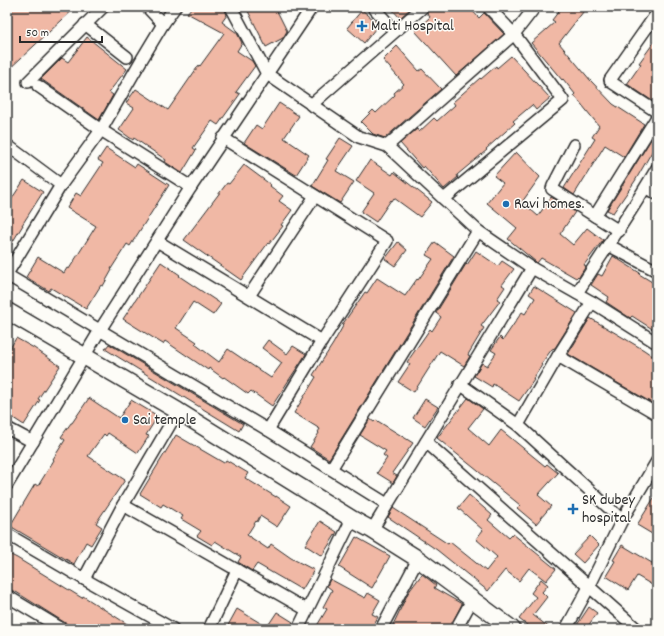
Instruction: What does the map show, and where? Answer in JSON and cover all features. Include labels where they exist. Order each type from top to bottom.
[{"type":"street","points":[[103,7],[85,24],[33,84],[101,130],[191,187]]},
{"type":"street","points":[[147,7],[163,24]]},
{"type":"street","points":[[176,7],[163,24],[101,130],[61,185],[7,275],[268,430],[387,504]]},
{"type":"street","points":[[232,7],[267,74],[359,137],[387,146],[478,231],[532,268],[577,293],[657,343]]},
{"type":"street","points":[[7,485],[100,330],[191,187],[312,7]]},
{"type":"street","points":[[373,7],[395,31]]},
{"type":"street","points":[[311,105],[423,7]]},
{"type":"street","points":[[444,199],[563,100],[514,34],[488,7]]},
{"type":"street","points":[[387,146],[514,34],[535,7]]},
{"type":"street","points":[[657,13],[610,80],[657,112]]},
{"type":"street","points":[[85,24],[127,57]]},
{"type":"street","points":[[595,216],[657,117]]},
{"type":"street","points":[[223,138],[387,241],[322,341],[268,430]]},
{"type":"street","points":[[7,144],[61,185]]},
{"type":"street","points":[[574,145],[552,189],[619,231]]},
{"type":"street","points":[[577,293],[608,245],[619,231],[657,168]]},
{"type":"street","points":[[646,188],[657,194]]},
{"type":"street","points":[[249,296],[315,196]]},
{"type":"street","points":[[331,469],[478,231]]},
{"type":"street","points":[[157,241],[322,341]]},
{"type":"street","points":[[608,245],[657,271]]},
{"type":"street","points":[[372,530],[532,268]]},
{"type":"street","points":[[518,425],[558,356],[592,302]]},
{"type":"street","points":[[7,311],[178,411],[372,530],[418,559],[512,629]]},
{"type":"street","points":[[558,356],[657,414]]},
{"type":"street","points":[[460,384],[518,425],[622,520]]},
{"type":"street","points":[[84,580],[123,506],[178,411]]},
{"type":"street","points":[[7,428],[33,442]]},
{"type":"street","points":[[426,442],[637,629]]},
{"type":"street","points":[[566,629],[589,587],[622,520],[657,461]]},
{"type":"street","points":[[123,506],[307,610]]},
{"type":"street","points":[[298,629],[352,519]]},
{"type":"street","points":[[7,534],[84,580],[172,629]]},
{"type":"street","points":[[381,629],[418,559]]},
{"type":"street","points":[[209,629],[237,570]]},
{"type":"street","points":[[7,596],[62,629]]},
{"type":"street","points":[[456,629],[472,600]]},
{"type":"building","points":[[7,7],[76,7],[7,71]]},
{"type":"building","points":[[192,7],[224,7],[227,15],[222,22],[237,33],[242,43],[237,51],[252,61],[255,66],[236,92],[240,94],[218,125],[212,121],[193,148],[196,150],[182,173],[134,138],[133,140],[119,130],[134,108],[126,103],[136,89],[168,110],[199,65],[200,66],[224,33],[187,13]]},
{"type":"building","points":[[246,7],[275,7],[287,31],[283,38],[266,47]]},
{"type":"building","points":[[390,7],[412,7],[400,18]]},
{"type":"building","points":[[430,7],[469,7],[479,18],[484,13],[504,34],[456,76],[415,31],[430,17],[427,13]]},
{"type":"building","points":[[562,7],[587,7],[559,43],[591,81],[613,104],[644,124],[624,157],[605,145],[574,195],[564,188],[595,139],[592,137],[599,126],[563,79],[562,80],[531,43],[555,22],[552,20]]},
{"type":"building","points":[[362,10],[379,24],[364,43],[347,28]]},
{"type":"building","points":[[87,37],[127,69],[109,92],[113,95],[99,120],[41,79],[62,58],[68,62]]},
{"type":"building","points":[[657,38],[657,104],[627,84],[641,64],[639,63]]},
{"type":"building","points":[[397,46],[419,71],[422,69],[441,89],[385,138],[373,134],[361,122],[373,110],[376,113],[404,84],[383,60]]},
{"type":"building","points":[[511,56],[550,98],[536,110],[532,105],[513,121],[515,123],[486,149],[487,150],[457,175],[458,177],[444,189],[424,166],[422,168],[400,143],[417,129],[419,132],[434,118],[437,121],[455,105],[453,102],[480,78],[481,79],[496,66],[497,68]]},
{"type":"building","points":[[279,103],[299,116],[284,138],[309,155],[296,175],[244,143],[256,125],[262,129]]},
{"type":"building","points":[[655,133],[657,135],[657,143],[635,181],[613,213],[607,210]]},
{"type":"building","points":[[340,138],[353,146],[336,171],[354,182],[340,203],[312,186],[328,160],[326,159]]},
{"type":"building","points":[[106,148],[135,167],[137,164],[169,185],[130,246],[127,244],[111,269],[112,270],[103,286],[101,285],[86,309],[51,288],[49,291],[26,277],[38,257],[64,273],[67,268],[69,269],[96,226],[67,208],[76,193],[81,196],[103,163],[98,160]]},
{"type":"building","points":[[516,152],[540,177],[522,202],[538,216],[551,197],[575,212],[560,234],[573,245],[587,228],[603,240],[584,265],[586,266],[579,277],[578,276],[576,278],[541,258],[537,263],[508,239],[517,228],[487,203],[503,183],[494,176]]},
{"type":"building","points":[[370,160],[392,175],[394,172],[432,202],[420,217],[394,198],[376,222],[361,212],[374,193],[356,181]]},
{"type":"building","points":[[244,165],[283,196],[279,201],[292,210],[281,225],[283,226],[269,244],[268,243],[241,280],[184,240],[227,183],[229,184]]},
{"type":"building","points":[[24,180],[43,192],[7,251],[7,206]]},
{"type":"building","points":[[398,242],[407,250],[395,266],[385,259]]},
{"type":"building","points":[[435,242],[454,256],[329,459],[310,447],[320,429],[294,413],[316,377],[313,375],[333,344],[343,326],[342,325],[365,292],[367,293],[377,278],[405,296],[433,259],[426,255]]},
{"type":"building","points":[[476,251],[498,266],[502,261],[514,269],[502,285],[505,287],[497,299],[500,301],[481,326],[484,328],[469,353],[468,355],[470,356],[464,366],[440,351],[414,392],[398,382],[410,364],[407,362],[430,329],[432,331],[441,317],[436,313],[466,264],[467,265]]},
{"type":"building","points":[[613,256],[657,285],[657,332],[632,316],[630,318],[606,302],[609,297],[591,285],[598,274],[602,276]]},
{"type":"building","points":[[161,262],[221,304],[213,315],[193,302],[176,328],[197,342],[195,344],[219,362],[228,349],[271,378],[282,363],[262,348],[268,340],[287,354],[293,346],[306,354],[272,406],[251,391],[248,394],[224,377],[223,378],[209,368],[208,370],[165,341],[163,344],[123,319]]},
{"type":"building","points":[[534,286],[577,313],[555,348],[552,349],[541,364],[542,365],[533,379],[534,380],[519,401],[493,384],[492,387],[474,376],[482,363],[487,366],[496,353],[491,350],[500,337],[503,340],[522,312],[525,314],[535,298],[529,294]]},
{"type":"building","points":[[590,318],[657,359],[657,406],[568,354]]},
{"type":"building","points":[[16,338],[34,348],[60,366],[38,399],[40,400],[24,425],[7,414],[7,354]]},
{"type":"building","points":[[109,344],[243,424],[239,431],[105,349]]},
{"type":"building","points":[[89,398],[119,418],[131,400],[158,416],[146,435],[149,436],[138,453],[108,433],[106,436],[104,434],[88,456],[125,480],[96,523],[102,527],[91,545],[86,542],[74,564],[10,526],[35,484],[38,486],[54,460],[53,459],[65,440],[61,437]]},
{"type":"building","points":[[468,398],[483,409],[468,428],[489,446],[501,430],[545,466],[547,464],[558,473],[538,495],[551,506],[536,524],[517,508],[520,505],[437,438]]},
{"type":"building","points":[[425,399],[438,407],[425,426],[413,418]]},
{"type":"building","points":[[370,419],[374,422],[376,420],[413,443],[392,473],[397,476],[393,483],[377,473],[387,458],[383,455],[386,451],[360,435]]},
{"type":"building","points":[[176,435],[224,463],[226,460],[248,473],[245,478],[291,506],[277,527],[260,516],[247,535],[268,549],[271,544],[291,558],[314,570],[302,590],[257,564],[252,571],[238,562],[241,557],[215,541],[212,545],[197,536],[201,531],[181,519],[183,516],[163,504],[161,507],[140,494]]},
{"type":"building","points":[[657,493],[657,537],[637,525]]},
{"type":"building","points":[[469,495],[492,515],[488,520],[509,538],[513,534],[556,569],[546,581],[529,568],[519,581],[505,570],[488,591],[437,550],[388,517],[393,508],[448,544],[450,542],[486,571],[497,557],[476,539],[483,530],[458,508]]},
{"type":"building","points":[[320,521],[337,532],[322,556],[305,545]]},
{"type":"building","points":[[590,536],[599,545],[583,563],[573,554]]},
{"type":"building","points":[[356,537],[390,556],[372,588],[339,567]]},
{"type":"building","points":[[622,545],[657,566],[657,588],[637,576],[628,590],[606,576]]},
{"type":"building","points":[[7,553],[82,598],[83,596],[135,629],[75,629],[16,592],[7,589]]},
{"type":"building","points":[[422,574],[436,585],[434,588],[462,604],[449,629],[391,629],[408,593]]},
{"type":"building","points":[[330,579],[365,598],[368,593],[380,600],[372,614],[378,617],[371,629],[315,629],[327,609],[323,607],[332,590],[327,586]]},
{"type":"building","points":[[541,579],[548,585],[542,592],[547,597],[533,615],[551,629],[532,629],[519,619],[536,597],[531,593]]},
{"type":"building","points":[[589,607],[597,613],[586,629],[582,629],[577,625]]},
{"type":"building","points":[[237,609],[267,627],[277,612],[293,622],[289,629],[226,629]]},
{"type":"place","name":"Malti Hospital","points":[[362,26]]},
{"type":"place","name":"Ravi homes.","points":[[506,204]]},
{"type":"place","name":"Sai temple","points":[[125,420]]},
{"type":"place","name":"SK dubey hospital","points":[[573,509]]}]
